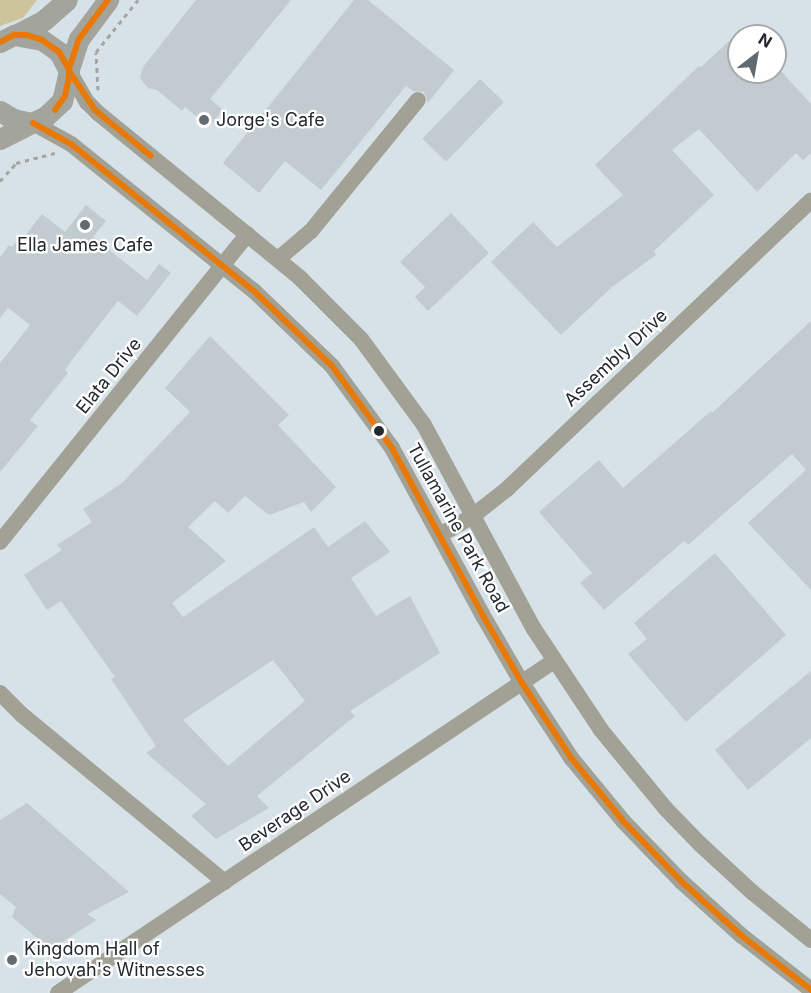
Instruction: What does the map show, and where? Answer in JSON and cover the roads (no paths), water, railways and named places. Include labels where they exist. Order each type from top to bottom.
[{"type":"main road","points":[[7,36],[44,20],[67,0]]},
{"type":"main road","points":[[0,139],[51,114],[62,101],[79,39],[108,0]]},
{"type":"main road","points":[[7,36],[34,37],[51,45],[59,52],[69,70]]},
{"type":"main road","points":[[0,111],[13,119],[32,123]]},
{"type":"street","name":"Tullamarine Park Road","points":[[69,70],[95,110],[278,259],[340,316],[383,366],[424,425],[554,662],[601,730],[665,808],[752,892],[811,940]]},
{"type":"street","points":[[278,259],[311,231],[418,100]]},
{"type":"street","name":"Tullamarine Park Road","points":[[32,123],[71,144],[223,266],[304,337],[353,392],[407,472],[522,683],[572,759],[651,852],[742,936],[811,990]]},
{"type":"street","name":"Assembly Drive","points":[[440,535],[474,515],[507,489],[811,201]]},
{"type":"street","name":"Elata Drive","points":[[0,542],[248,234]]},
{"type":"street","name":"Beverage Drive","points":[[57,993],[554,662]]},
{"type":"street","points":[[0,693],[21,714],[225,882]]},
{"type":"place","name":"Jorge's Cafe","points":[[204,120]]},
{"type":"place","name":"Ella James Cafe","points":[[85,225]]},
{"type":"place","name":"Kingdom Hall of Jehovah's Witnesses","points":[[12,960]]}]
